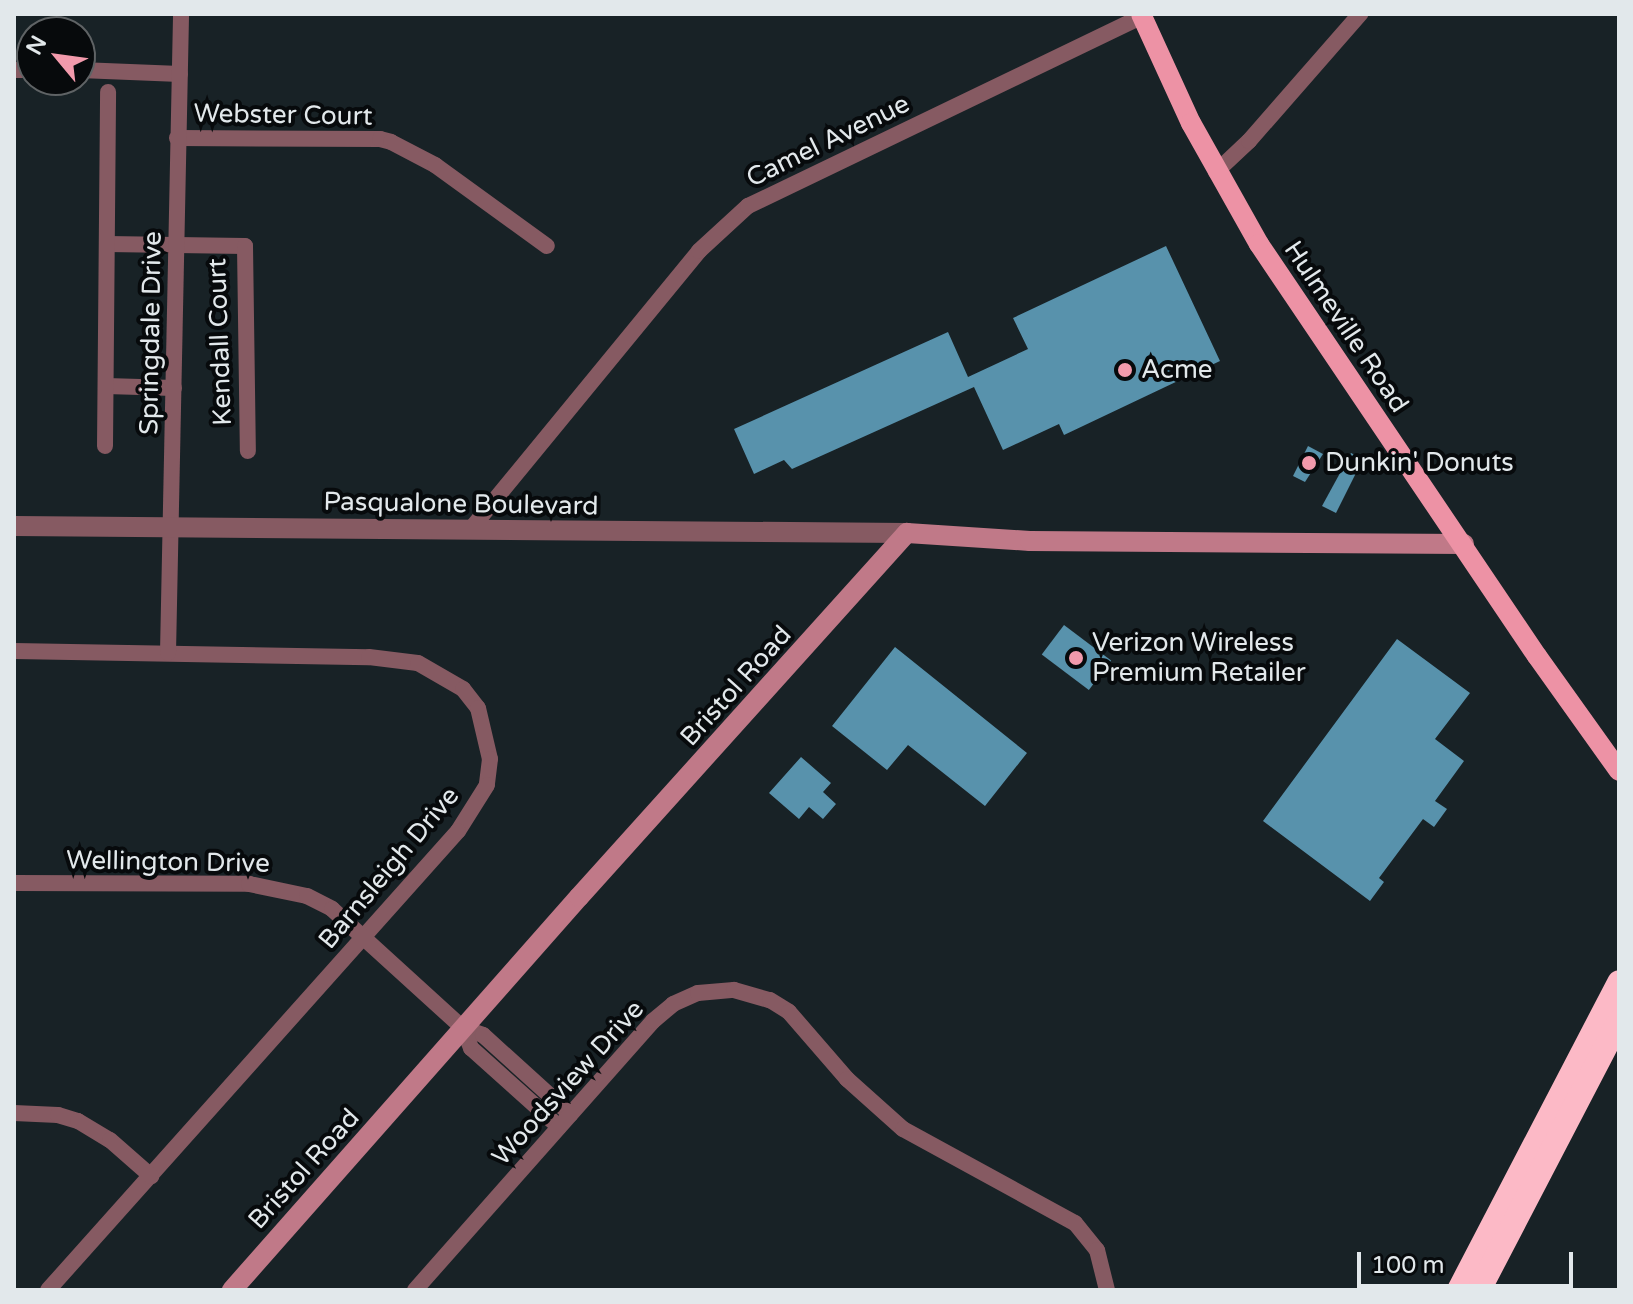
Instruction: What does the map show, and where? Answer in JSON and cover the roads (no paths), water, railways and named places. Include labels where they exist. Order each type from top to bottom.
[{"type":"highway","points":[[1459,1290],[1619,982]]},
{"type":"highway","points":[[1479,1290],[1619,1021]]},
{"type":"main road","name":"Hulmeville Road","points":[[1141,15],[1216,172],[1318,334],[1619,771]]},
{"type":"main road","points":[[907,533],[1030,541],[1464,544]]},
{"type":"main road","name":"Bristol Road","points":[[232,1290],[907,533]]},
{"type":"street","name":"Springdale Drive","points":[[168,653],[173,528],[181,14]]},
{"type":"street","points":[[1216,172],[1249,141],[1360,14]]},
{"type":"street","name":"Camel Avenue","points":[[470,530],[690,261],[748,206],[1141,15]]},
{"type":"street","points":[[96,71],[180,74]]},
{"type":"street","points":[[105,446],[108,92]]},
{"type":"street","name":"Webster Court","points":[[177,138],[365,139],[391,142],[435,165],[547,246]]},
{"type":"street","points":[[107,244],[176,246]]},
{"type":"street","name":"Kendall Court","points":[[176,246],[245,246],[248,451]]},
{"type":"street","points":[[106,386],[174,388]]},
{"type":"street","name":"Pasqualone Boulevard","points":[[14,526],[907,533]]},
{"type":"street","name":"Barnsleigh Drive","points":[[14,651],[398,658],[444,675],[463,689],[478,708],[490,759],[487,785],[478,803],[48,1290]]},
{"type":"street","name":"Wellington Drive","points":[[14,883],[269,886],[307,896],[332,909],[364,935],[463,1028]]},
{"type":"street","name":"Woodsview Drive","points":[[415,1290],[653,1021],[673,1004],[698,993],[734,990],[770,1000],[801,1023],[847,1079],[903,1129],[1075,1223],[1097,1250],[1107,1290]]},
{"type":"street","points":[[463,1028],[483,1035],[570,1114]]},
{"type":"street","points":[[463,1028],[471,1048],[559,1127]]},
{"type":"street","points":[[14,1113],[58,1115],[78,1121],[110,1140],[151,1176]]},
{"type":"place","name":"Acme","points":[[1125,370]]},
{"type":"place","name":"Dunkin' Donuts","points":[[1309,463]]},
{"type":"place","name":"Verizon Wireless Premium Retailer","points":[[1076,658]]}]
